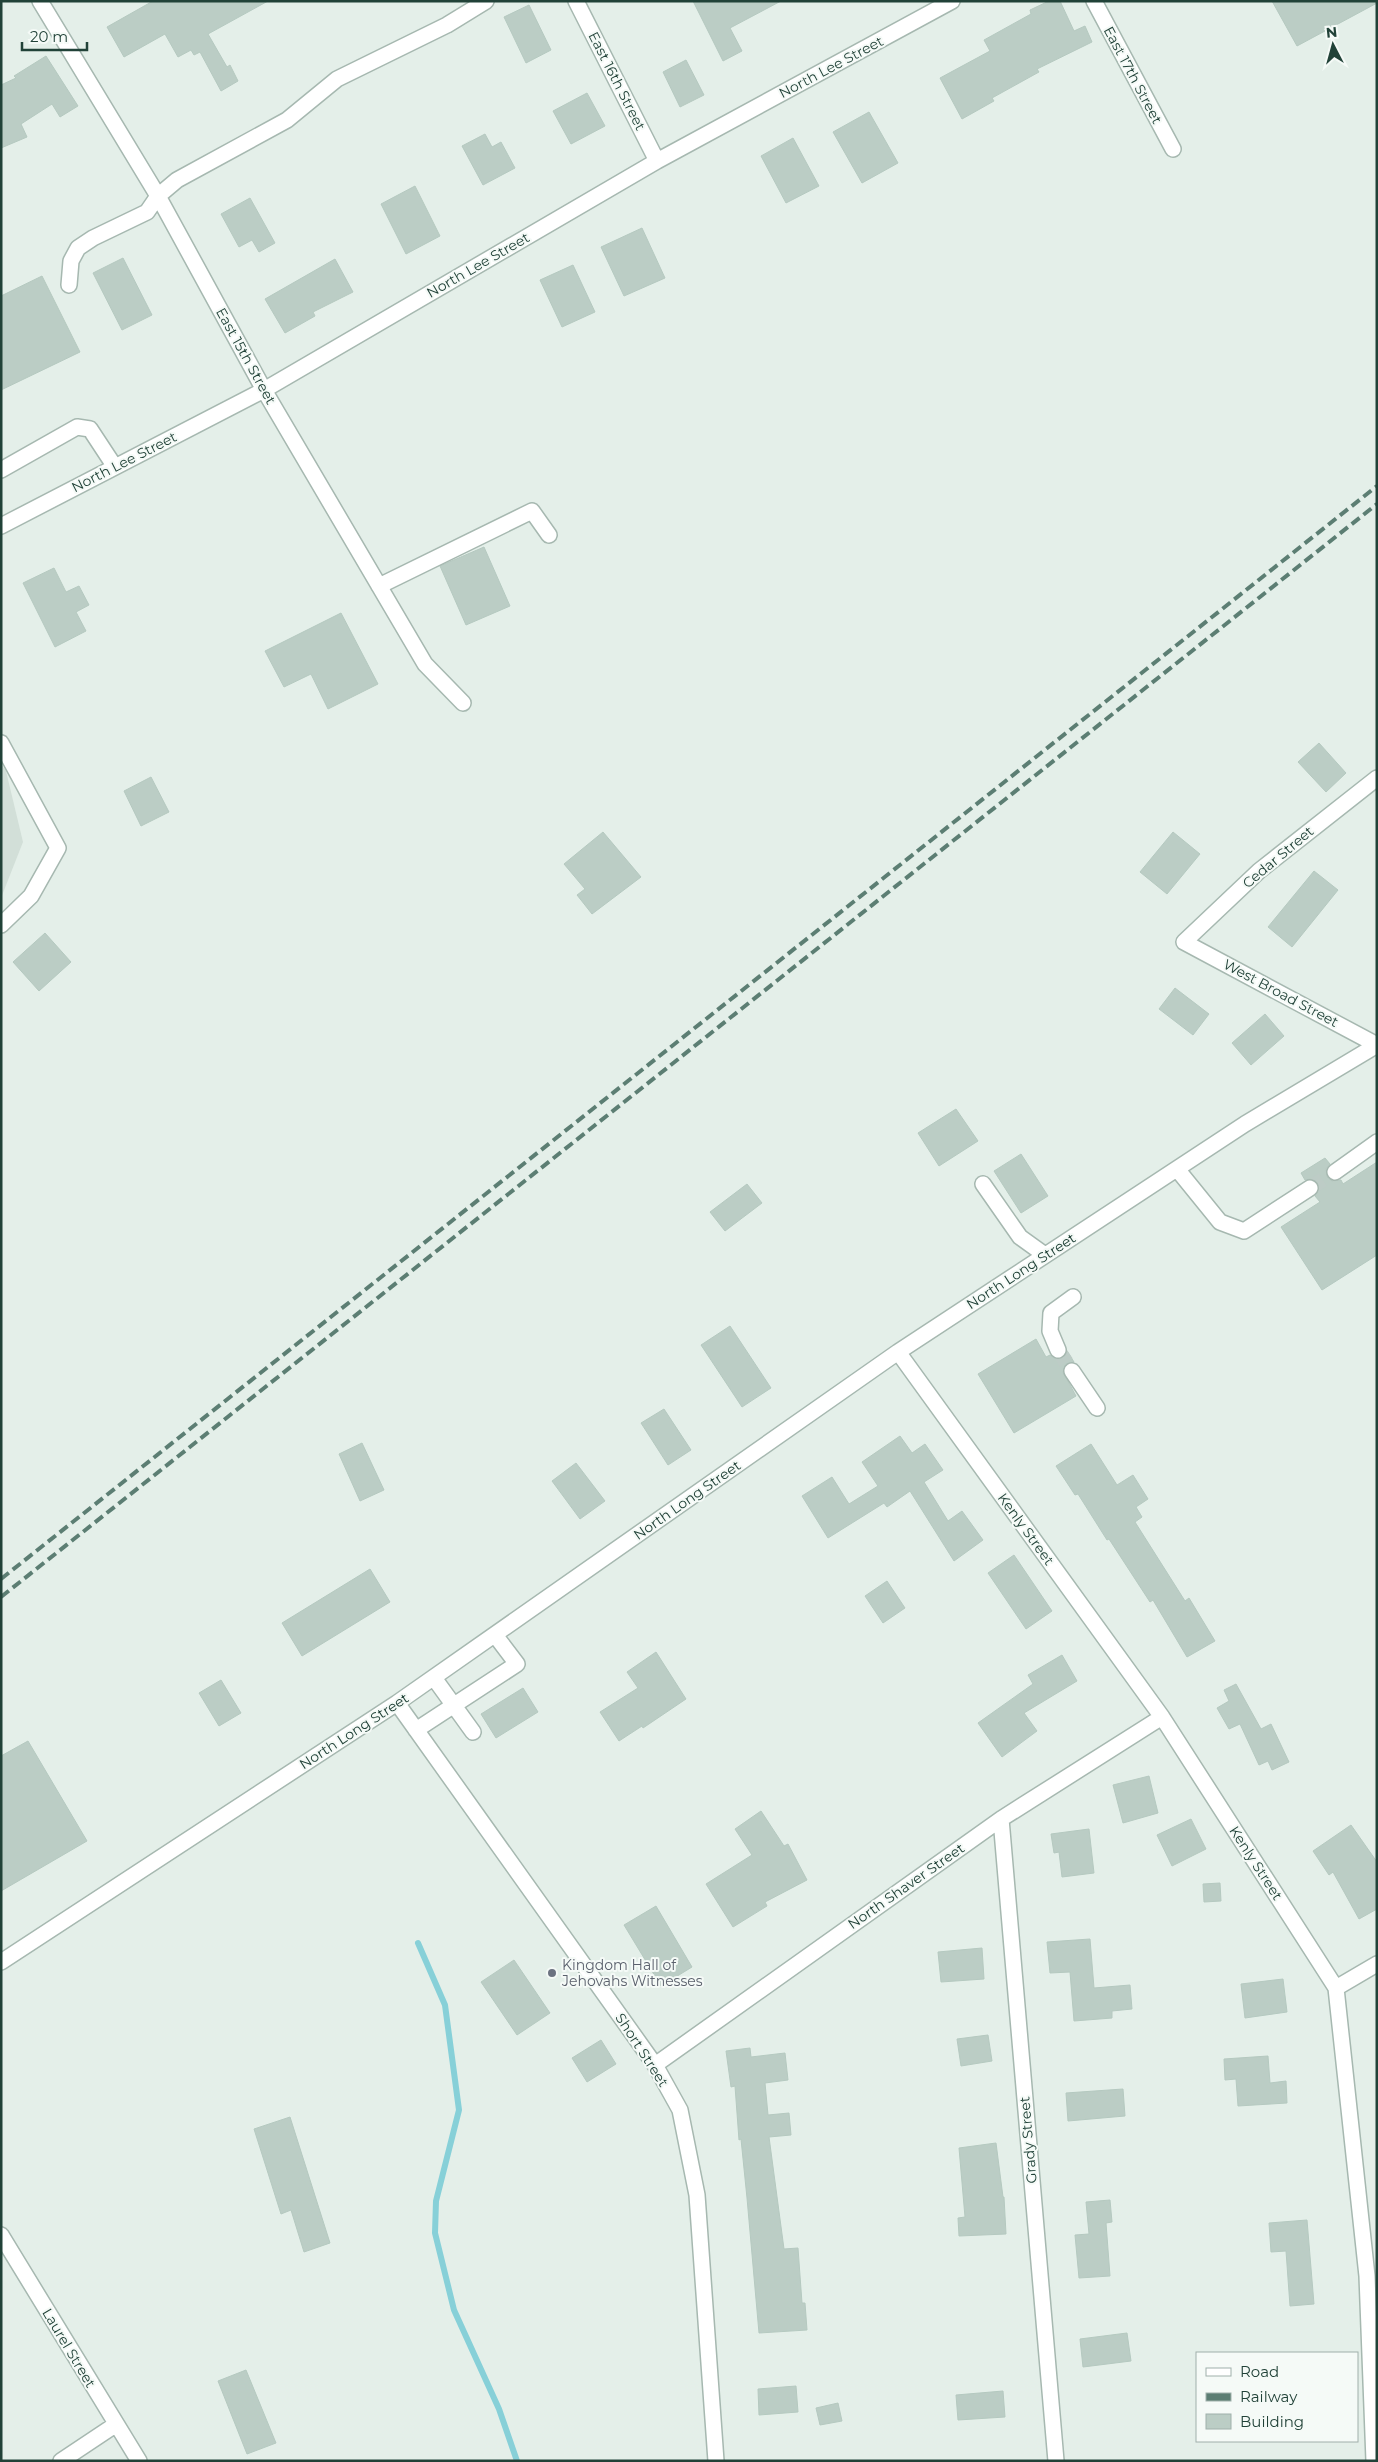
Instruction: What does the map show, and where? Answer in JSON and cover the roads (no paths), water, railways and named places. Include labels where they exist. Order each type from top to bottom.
[{"type":"street","name":"East 15th Street","points":[[40,1],[158,196],[264,390],[425,664],[463,703]]},
{"type":"street","points":[[69,285],[71,261],[78,248],[93,238],[147,212],[158,196],[177,180],[287,120],[337,78],[447,25],[486,1]]},
{"type":"street","name":"East 16th Street","points":[[576,1],[657,161]]},
{"type":"street","name":"North Lee Street","points":[[1,526],[264,390],[657,161],[952,1]]},
{"type":"street","name":"East 17th Street","points":[[1094,1],[1173,149]]},
{"type":"street","points":[[1,470],[77,427],[90,429],[115,467]]},
{"type":"street","points":[[379,586],[532,510],[549,535]]},
{"type":"street","points":[[1,743],[58,848],[31,896],[1,925]]},
{"type":"street","name":"Cedar Street","points":[[1184,942],[1259,871],[1377,778]]},
{"type":"street","name":"West Broad Street","points":[[1184,942],[1377,1045]]},
{"type":"street","name":"North Long Street","points":[[1,1962],[434,1678],[898,1352],[1246,1124],[1377,1045]]},
{"type":"street","points":[[1335,1172],[1377,1142]]},
{"type":"street","points":[[1177,1169],[1220,1222],[1244,1231],[1310,1188]]},
{"type":"street","points":[[983,1184],[1020,1237],[1045,1255]]},
{"type":"street","points":[[1058,1350],[1050,1331],[1051,1313],[1073,1297]]},
{"type":"street","name":"Kenly Street","points":[[898,1352],[1162,1717],[1336,1988],[1367,2276],[1374,2461]]},
{"type":"street","points":[[1072,1370],[1097,1408]]},
{"type":"street","points":[[416,1730],[517,1664],[495,1635]]},
{"type":"street","points":[[434,1678],[473,1732]]},
{"type":"street","name":"Short Street","points":[[397,1703],[655,2065],[680,2110],[697,2195],[716,2461]]},
{"type":"street","name":"North Shaver Street","points":[[655,2065],[1001,1819],[1162,1717]]},
{"type":"street","name":"Grady Street","points":[[1001,1819],[1056,2461]]},
{"type":"street","points":[[1336,1988],[1377,1964]]},
{"type":"street","name":"Laurel Street","points":[[1,2236],[139,2461]]},
{"type":"street","points":[[61,2461],[116,2425]]},
{"type":"waterway","points":[[418,1943],[445,2005],[459,2110],[436,2201],[435,2233],[454,2310],[499,2409],[517,2461]]},
{"type":"tunnel","points":[[1310,1188],[1335,1172]]},
{"type":"tunnel","points":[[1058,1350],[1072,1371]]},
{"type":"railway","points":[[1,1579],[1377,486]]},
{"type":"railway","points":[[1,1597],[1377,504]]},
{"type":"place","name":"Kingdom Hall of Jehovahs Witnesses","points":[[552,1973]]}]
